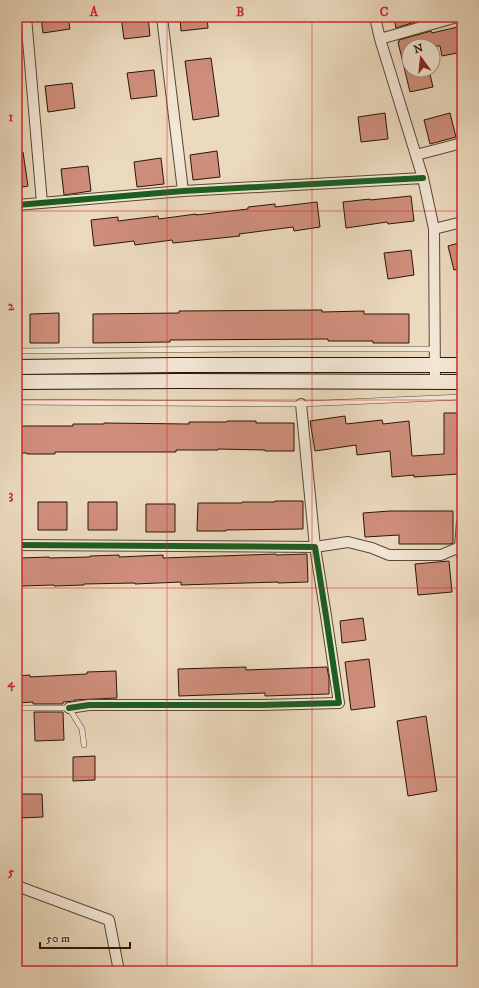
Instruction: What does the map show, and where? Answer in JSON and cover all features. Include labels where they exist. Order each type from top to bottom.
[{"type":"main road","points":[[17,367],[176,365],[462,365]]},
{"type":"main road","points":[[17,382],[462,382]]},
{"type":"street","points":[[26,17],[42,203]]},
{"type":"street","points":[[162,17],[183,191]]},
{"type":"street","points":[[375,17],[380,39],[423,178],[434,228],[435,382]]},
{"type":"street","points":[[380,39],[457,17]]},
{"type":"street","points":[[416,155],[462,143]]},
{"type":"street","points":[[17,205],[183,191],[423,178]]},
{"type":"street","points":[[434,228],[462,222]]},
{"type":"street","points":[[69,708],[89,704],[262,705],[339,703],[315,547],[301,404]]},
{"type":"street","points":[[17,545],[315,547],[348,542],[372,548],[389,555],[442,555],[461,551],[462,522]]},
{"type":"street","points":[[17,886],[109,920],[120,971]]},
{"type":"lane","points":[[17,352],[246,349],[434,349]]},
{"type":"lane","points":[[17,402],[301,404],[462,397]]},
{"type":"lane","points":[[17,708],[69,708],[82,729],[84,745]]},
{"type":"building","points":[[41,17],[68,17],[70,29],[43,33]]},
{"type":"building","points":[[121,17],[148,17],[150,36],[124,39]]},
{"type":"building","points":[[180,17],[207,17],[208,28],[181,31]]},
{"type":"building","points":[[394,17],[428,17],[428,18],[396,28]]},
{"type":"building","points":[[462,26],[462,52],[442,56],[441,38],[406,38],[431,31],[432,33]]},
{"type":"building","points":[[401,39],[401,54],[398,42]]},
{"type":"building","points":[[211,58],[219,116],[193,120],[185,61]]},
{"type":"building","points":[[154,70],[157,96],[131,99],[127,73]]},
{"type":"building","points":[[407,78],[431,78],[433,87],[410,92]]},
{"type":"building","points":[[72,83],[75,108],[48,112],[45,86]]},
{"type":"building","points":[[385,113],[388,139],[361,142],[358,117]]},
{"type":"building","points":[[450,113],[456,137],[430,144],[424,120]]},
{"type":"building","points":[[217,151],[220,177],[193,180],[190,155]]},
{"type":"building","points":[[17,152],[23,152],[28,186],[17,188]]},
{"type":"building","points":[[161,158],[164,184],[137,187],[134,162]]},
{"type":"building","points":[[88,166],[91,191],[64,195],[61,169]]},
{"type":"building","points":[[411,196],[414,221],[388,224],[387,222],[346,228],[343,202]]},
{"type":"building","points":[[317,202],[320,227],[294,231],[293,227],[239,234],[240,236],[173,243],[172,240],[135,245],[134,241],[94,246],[91,220],[118,217],[118,221],[158,216],[159,219],[248,209],[248,207],[275,204],[275,207]]},
{"type":"building","points":[[462,242],[462,268],[454,270],[448,246]]},
{"type":"building","points":[[411,250],[414,275],[388,279],[384,253]]},
{"type":"building","points":[[322,310],[322,312],[364,311],[364,314],[409,314],[409,343],[328,341],[328,339],[170,340],[170,342],[93,343],[93,314],[179,313],[179,311]]},
{"type":"building","points":[[59,313],[59,343],[30,343],[30,314]]},
{"type":"building","points":[[444,413],[461,413],[461,451],[457,451],[459,474],[392,477],[390,451],[357,455],[356,445],[315,451],[310,421],[345,416],[346,424],[382,420],[383,424],[409,421],[412,456],[444,454]]},
{"type":"building","points":[[227,421],[294,423],[294,451],[218,449],[176,450],[176,452],[55,452],[55,454],[17,453],[17,426],[73,426],[73,424],[104,423],[189,424],[189,422]]},
{"type":"building","points":[[303,501],[303,529],[197,531],[198,503]]},
{"type":"building","points":[[38,502],[67,502],[67,530],[38,530]]},
{"type":"building","points":[[88,502],[117,502],[117,530],[88,530]]},
{"type":"building","points":[[146,504],[175,504],[175,532],[146,532]]},
{"type":"building","points":[[390,511],[453,511],[453,543],[399,544],[399,535],[365,537],[363,513]]},
{"type":"building","points":[[307,554],[308,582],[181,585],[181,582],[21,586],[20,558],[163,555],[163,558]]},
{"type":"building","points":[[449,561],[452,592],[418,595],[415,564]]},
{"type":"building","points":[[363,618],[366,640],[342,643],[340,621]]},
{"type":"building","points":[[369,659],[375,707],[351,710],[345,662]]},
{"type":"building","points":[[246,667],[246,670],[327,667],[329,694],[265,696],[265,693],[179,696],[178,669]]},
{"type":"building","points":[[116,671],[117,698],[74,700],[75,701],[63,702],[63,704],[33,704],[33,702],[17,703],[17,676],[30,675],[30,677]]},
{"type":"building","points":[[34,712],[63,712],[64,740],[35,741]]},
{"type":"building","points":[[426,716],[437,791],[408,796],[397,721]]},
{"type":"building","points":[[95,756],[95,780],[73,781],[73,757]]},
{"type":"building","points":[[20,794],[42,794],[43,817],[20,818]]},
{"type":"cycle path","points":[[17,205],[183,191],[423,178]]},
{"type":"cycle path","points":[[17,545],[315,547],[339,703],[262,705],[89,705],[69,708]]}]
